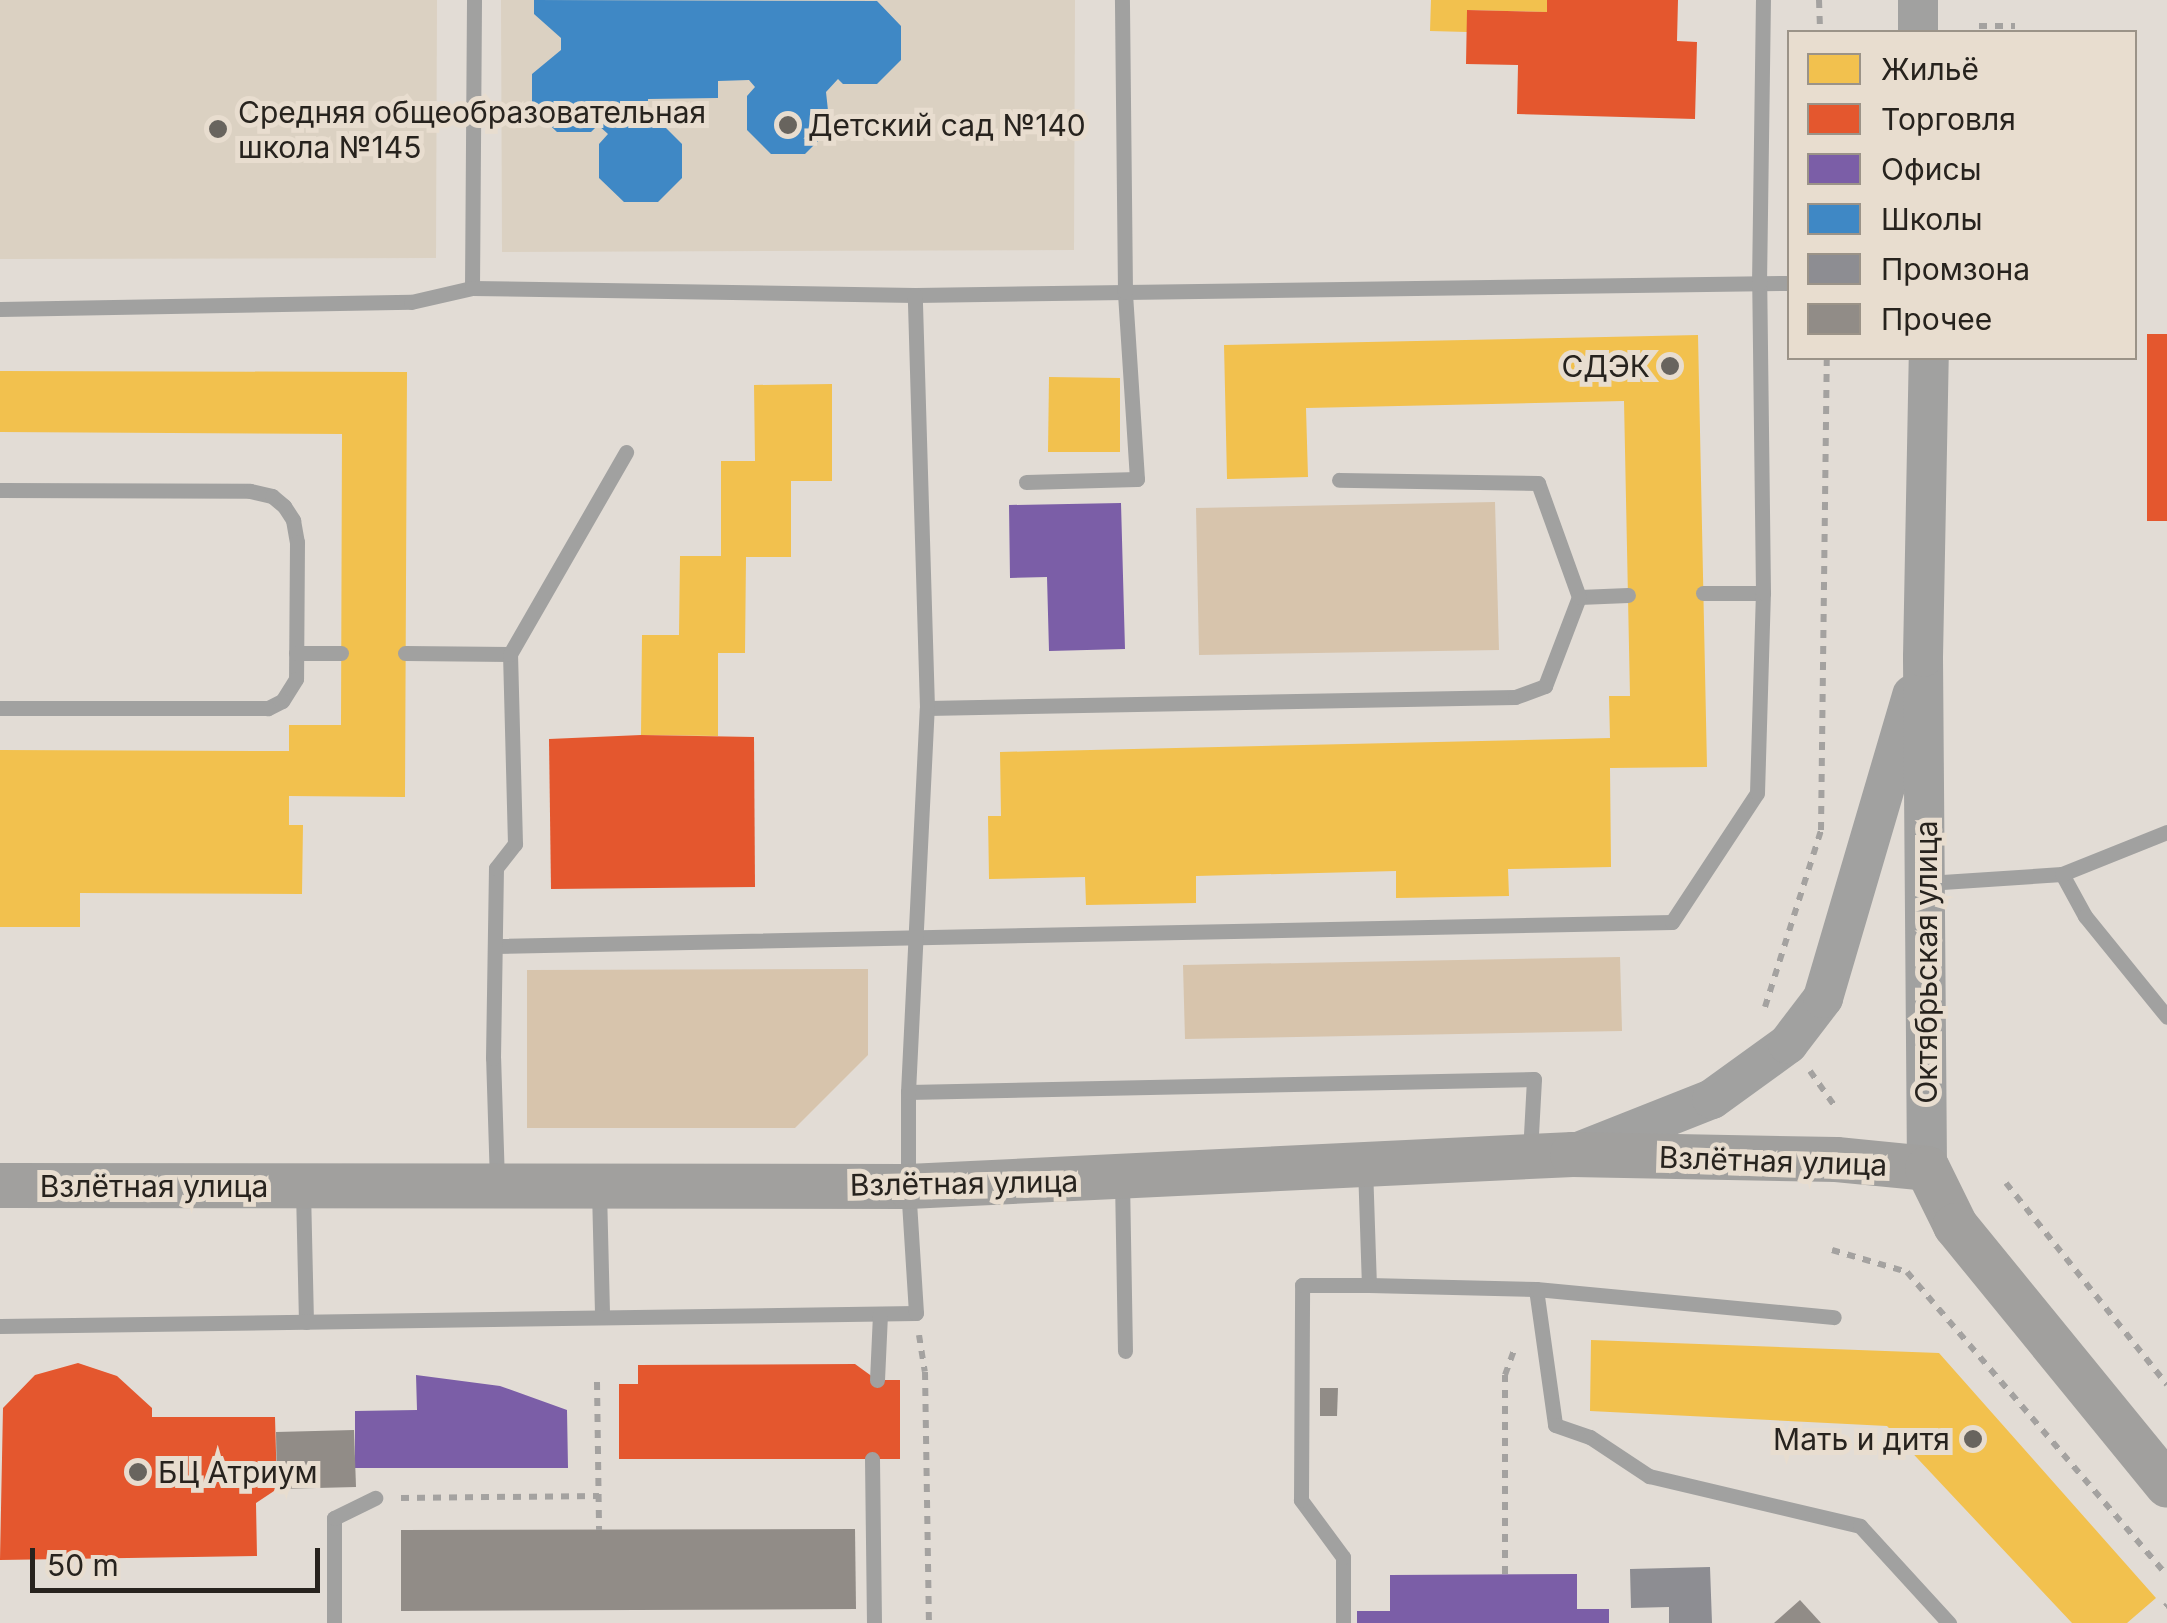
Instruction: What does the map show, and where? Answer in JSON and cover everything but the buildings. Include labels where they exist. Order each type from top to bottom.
[{"type":"main road","name":"Взлётная улица","points":[[0,1186],[908,1186],[1122,1179],[1365,1161],[1551,1155],[1836,1160],[1926,1168]]},
{"type":"main road","name":"Октябрьская улица","points":[[1926,1168],[1955,1225],[2167,1485]]},
{"type":"street","points":[[1918,0],[1918,30]]},
{"type":"street","name":"Октябрьская улица","points":[[1926,1168],[1923,657],[1928,360]]},
{"type":"street","points":[[1551,1155],[1712,1099],[1788,1044],[1824,998],[1923,657]]},
{"type":"lane","points":[[472,288],[474,0]]},
{"type":"lane","points":[[1026,482],[1137,479],[1126,292],[1122,0]]},
{"type":"lane","points":[[495,946],[1672,922],[1757,793],[1763,593],[1759,284],[1763,0]]},
{"type":"lane","points":[[0,309],[411,302],[472,288],[914,295],[1787,284]]},
{"type":"lane","points":[[0,1326],[916,1313],[908,1186],[908,1092],[927,708],[914,295]]},
{"type":"lane","points":[[497,1186],[496,868],[515,844],[510,654],[626,452]]},
{"type":"lane","points":[[927,708],[1515,697],[1545,686],[1579,596],[1538,484],[1338,480]]},
{"type":"lane","points":[[0,490],[250,491],[272,496],[284,506],[295,531],[296,653],[296,679],[288,696],[268,708],[0,708]]},
{"type":"lane","points":[[1703,593],[1763,593]]},
{"type":"lane","points":[[1579,596],[1628,594]]},
{"type":"lane","points":[[296,653],[341,654]]},
{"type":"lane","points":[[406,654],[510,654]]},
{"type":"lane","points":[[1927,883],[2062,874],[2165,833]]},
{"type":"lane","points":[[2062,874],[2085,916],[2167,1017]]},
{"type":"lane","points":[[908,1092],[1534,1079],[1551,1155]]},
{"type":"lane","points":[[1365,1161],[1368,1286]]},
{"type":"lane","points":[[1122,1179],[1125,1351]]},
{"type":"lane","points":[[303,1186],[306,1322]]},
{"type":"lane","points":[[600,1186],[602,1317]]},
{"type":"lane","points":[[1342,1623],[1342,1557],[1300,1500],[1302,1285],[1536,1289],[1834,1317]]},
{"type":"lane","points":[[1536,1289],[1555,1425],[1590,1437],[1649,1476],[1860,1526],[1949,1623]]},
{"type":"lane","points":[[877,1380],[880,1314]]},
{"type":"lane","points":[[872,1459],[874,1623]]},
{"type":"lane","points":[[334,1623],[334,1518],[375,1498]]},
{"type":"path","points":[[1819,0],[1820,30]]},
{"type":"path","points":[[1979,26],[2015,26]]},
{"type":"path","points":[[1762,1016],[1821,830],[1828,360]]},
{"type":"path","points":[[1801,1057],[1836,1108]]},
{"type":"path","points":[[2006,1183],[2167,1385]]},
{"type":"path","points":[[1832,1250],[1907,1272],[2167,1575]]},
{"type":"path","points":[[1505,1574],[1506,1375],[1536,1289]]},
{"type":"path","points":[[916,1313],[926,1372],[929,1623]]},
{"type":"path","points":[[597,1382],[600,1530]]},
{"type":"path","points":[[375,1498],[599,1496]]},
{"type":"shaded area","name":"Средняя общеобразовательная школа №145","points":[[0,0],[437,0],[436,258],[0,259]]},
{"type":"shaded area","name":"Детский сад №140","points":[[501,0],[1075,0],[1074,250],[502,252]]},
{"type":"shaded area","points":[[1495,502],[1499,650],[1199,655],[1196,508]]},
{"type":"shaded area","points":[[1620,957],[1622,1031],[1185,1039],[1183,965]]},
{"type":"shaded area","points":[[868,969],[868,1055],[795,1128],[527,1128],[527,970]]},
{"type":"place","name":"Детский сад №140","points":[[788,125]]},
{"type":"place","name":"Средняя общеобразовательная школа №145","points":[[218,129]]},
{"type":"place","name":"СДЭК","points":[[1670,366]]},
{"type":"place","name":"Мать и дитя","points":[[1973,1439]]},
{"type":"place","name":"БЦ Атриум","points":[[138,1472]]}]
